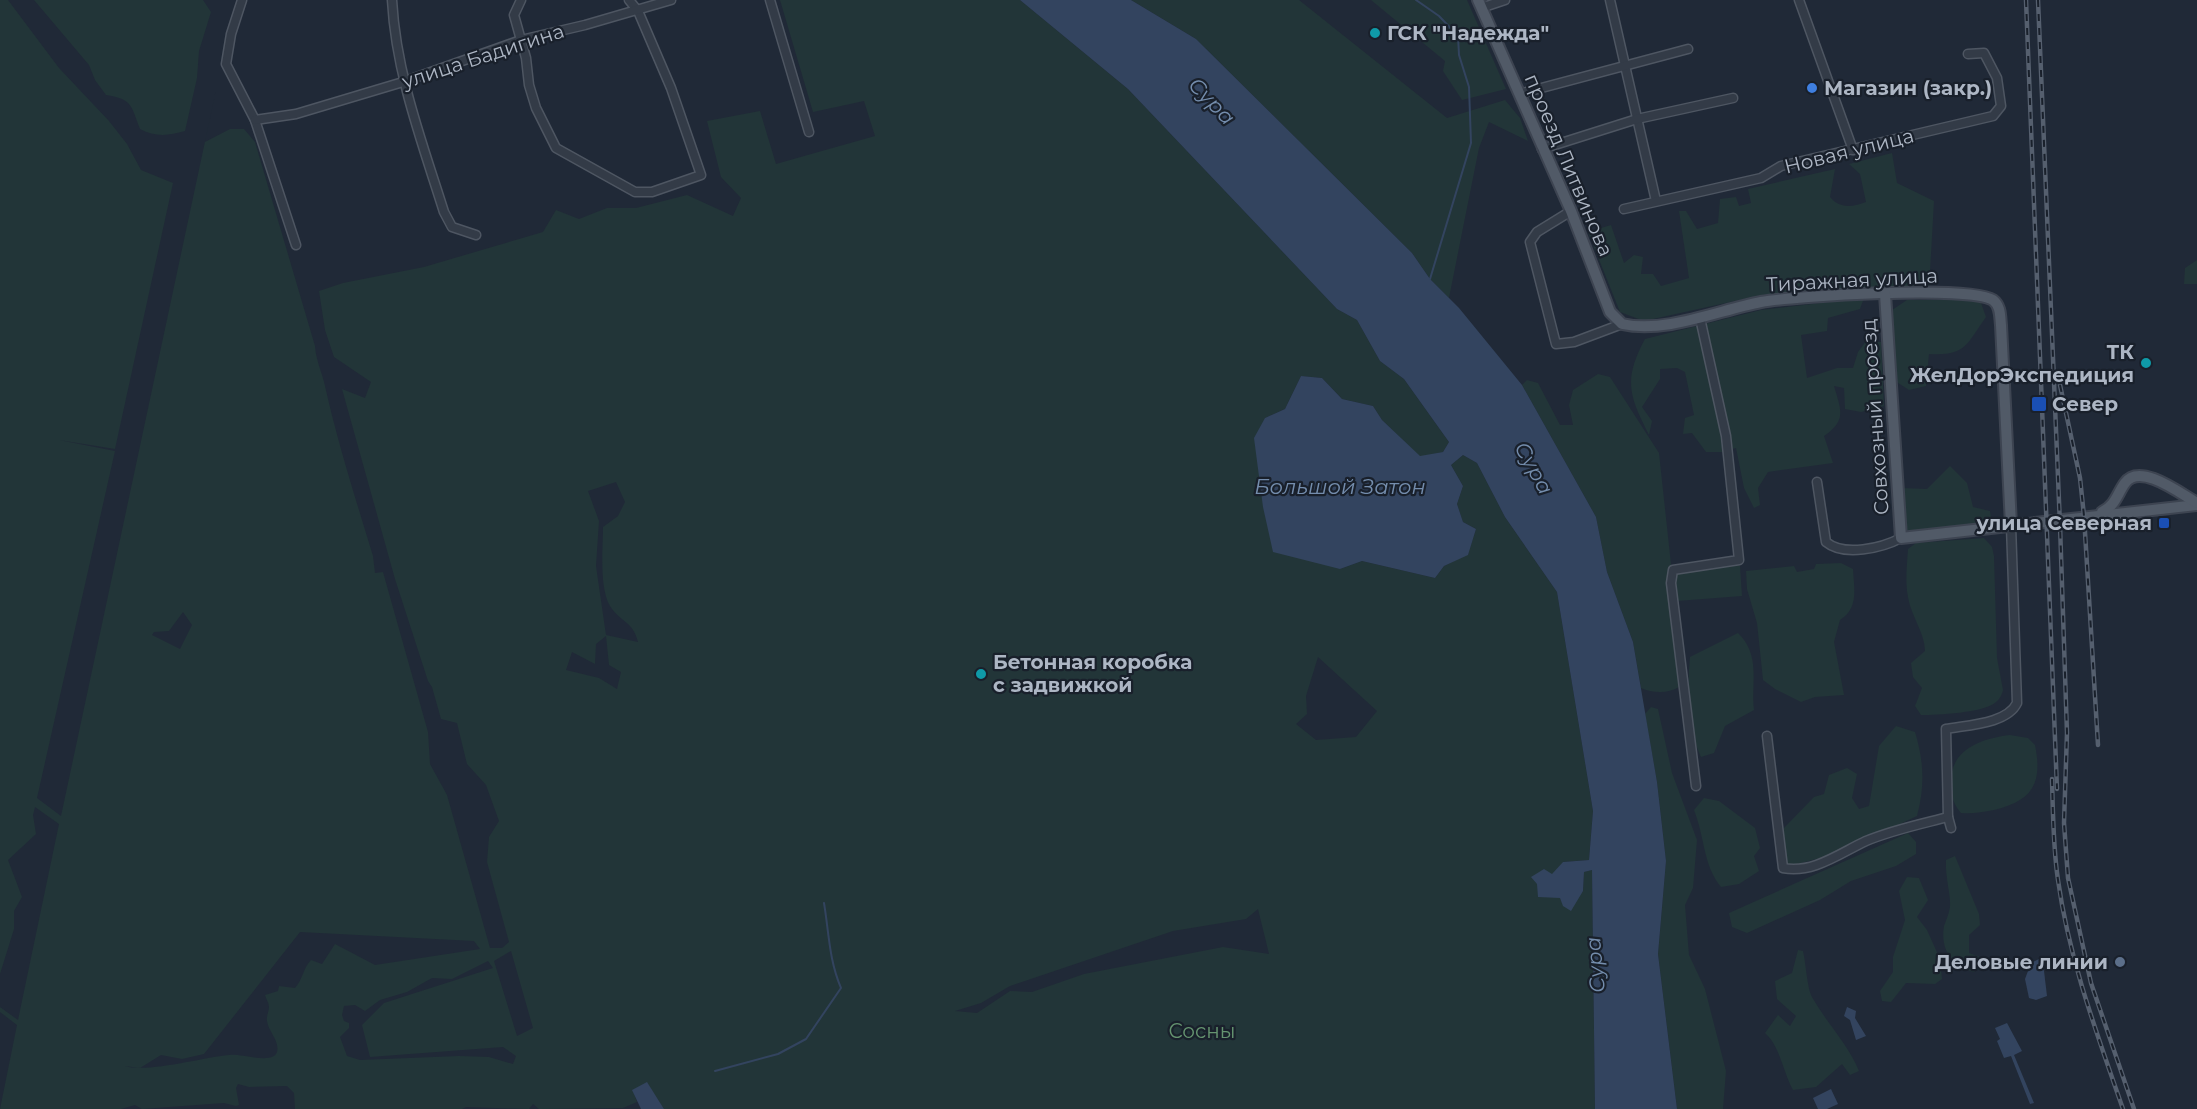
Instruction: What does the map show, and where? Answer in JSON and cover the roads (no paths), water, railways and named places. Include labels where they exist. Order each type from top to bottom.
[{"type":"main road","name":"проезд Литвинова","points":[[1479,4],[1571,211],[1610,312],[1622,324]]},
{"type":"main road","name":"Тиражная улица","points":[[1622,324],[1638,326],[1700,318],[1762,302],[1819,296],[1966,293],[1994,301],[1998,307],[2001,326],[2010,525]]},
{"type":"main road","name":"Совхозный проезд","points":[[1885,294],[1901,538]]},
{"type":"main road","points":[[2097,514],[2112,506],[2128,480],[2142,475],[2197,504]]},
{"type":"main road","points":[[2122,490],[2125,503],[2135,510]]},
{"type":"main road","points":[[1901,538],[2197,504]]},
{"type":"street","points":[[242,0],[231,34],[226,64],[255,120],[296,245]]},
{"type":"street","points":[[392,0],[394,30],[403,82],[444,212],[452,227],[476,235]]},
{"type":"street","points":[[521,0],[514,15],[536,108],[556,148],[635,192],[652,192],[701,175],[671,88],[638,11],[629,0]]},
{"type":"street","name":"улица Бадигина","points":[[255,120],[296,114],[403,82],[521,40],[638,11],[671,0]]},
{"type":"street","points":[[770,0],[809,132]]},
{"type":"street","points":[[1479,4],[1505,0]]},
{"type":"street","points":[[1610,0],[1656,201]]},
{"type":"street","points":[[1799,0],[1853,150]]},
{"type":"street","points":[[1519,94],[1688,49]]},
{"type":"street","name":"Новая улица","points":[[1624,209],[1761,178],[1781,166],[1993,116],[2001,106],[1997,78],[1983,53],[1968,54]]},
{"type":"street","points":[[1542,149],[1637,119],[1733,98]]},
{"type":"street","points":[[1571,211],[1533,237],[1530,242],[1556,344],[1574,342],[1622,324]]},
{"type":"street","points":[[1696,786],[1671,583],[1673,570],[1739,560],[1726,436],[1700,318]]},
{"type":"street","points":[[1817,482],[1826,542],[1840,549],[1877,546],[1901,538]]},
{"type":"street","points":[[1951,828],[1948,817],[1946,729],[2001,718],[2014,710],[2017,703],[2010,525]]},
{"type":"street","points":[[1767,736],[1783,868],[1791,870],[1822,863],[1867,841],[1948,817]]},
{"type":"water","points":[[1020,0],[1131,0],[1196,39],[1412,253],[1430,279],[1459,308],[1522,385],[1596,517],[1607,572],[1633,642],[1657,782],[1666,861],[1658,954],[1677,1109],[1595,1109],[1592,870],[1584,872],[1583,891],[1571,911],[1563,906],[1560,898],[1538,897],[1537,884],[1531,877],[1544,869],[1552,874],[1563,862],[1589,860],[1593,811],[1557,592],[1505,517],[1477,463],[1463,455],[1451,465],[1463,486],[1457,504],[1463,522],[1476,529],[1468,555],[1444,566],[1435,578],[1362,561],[1340,569],[1273,552],[1263,507],[1254,438],[1265,418],[1285,409],[1301,376],[1322,378],[1342,399],[1373,406],[1382,420],[1420,456],[1443,452],[1449,442],[1404,379],[1380,361],[1357,320],[1337,309],[1128,89]]},
{"type":"water","points":[[2039,959],[2044,971],[2047,996],[2036,1000],[2029,998],[2025,979],[2031,963]]},
{"type":"water","points":[[1847,1007],[1856,1011],[1855,1018],[1866,1036],[1856,1040],[1850,1020],[1844,1016]]},
{"type":"water","points":[[2007,1023],[2022,1051],[2014,1055],[2034,1103],[2030,1104],[2011,1056],[2004,1058],[1997,1041],[2000,1039],[1995,1028]]},
{"type":"water","points":[[647,1082],[664,1109],[641,1109],[632,1090]]},
{"type":"water","points":[[1831,1089],[1838,1104],[1827,1109],[1818,1109],[1813,1098]]},
{"type":"waterway","points":[[1416,0],[1439,16],[1458,36],[1459,55],[1469,87],[1471,143],[1430,279]]},
{"type":"waterway","points":[[715,1071],[778,1054],[806,1039],[841,988],[832,957],[824,903]]},
{"type":"railway","points":[[2026,0],[2057,789]]},
{"type":"railway","points":[[2038,0],[2060,525],[2067,733],[2064,823],[2068,878],[2091,983],[2134,1109]]},
{"type":"railway","points":[[2060,385],[2080,478],[2098,745]]},
{"type":"railway","points":[[2052,779],[2056,868],[2069,939],[2103,1053],[2123,1109]]},
{"type":"place","name":"ГСК \"Надежда\"","points":[[1375,33]]},
{"type":"place","name":"Магазин (закр.)","points":[[1812,88]]},
{"type":"place","name":"ТК ЖелДорЭкспедиция","points":[[2146,363]]},
{"type":"place","name":"Север","points":[[2039,404]]},
{"type":"place","name":"улица Северная","points":[[2164,523]]},
{"type":"place","name":"Бетонная коробка с задвижкой","points":[[981,674]]},
{"type":"place","name":"Деловые линии","points":[[2120,962]]},
{"type":"water label","name":"Сура","points":[[1212,101]]},
{"type":"water label","name":"Сура","points":[[1534,468]]},
{"type":"water label","name":"Большой Затон","points":[[1340,486]]},
{"type":"water label","name":"Сура","points":[[1595,965]]},
{"type":"park label","name":"Сосны","points":[[1202,1031]]}]
